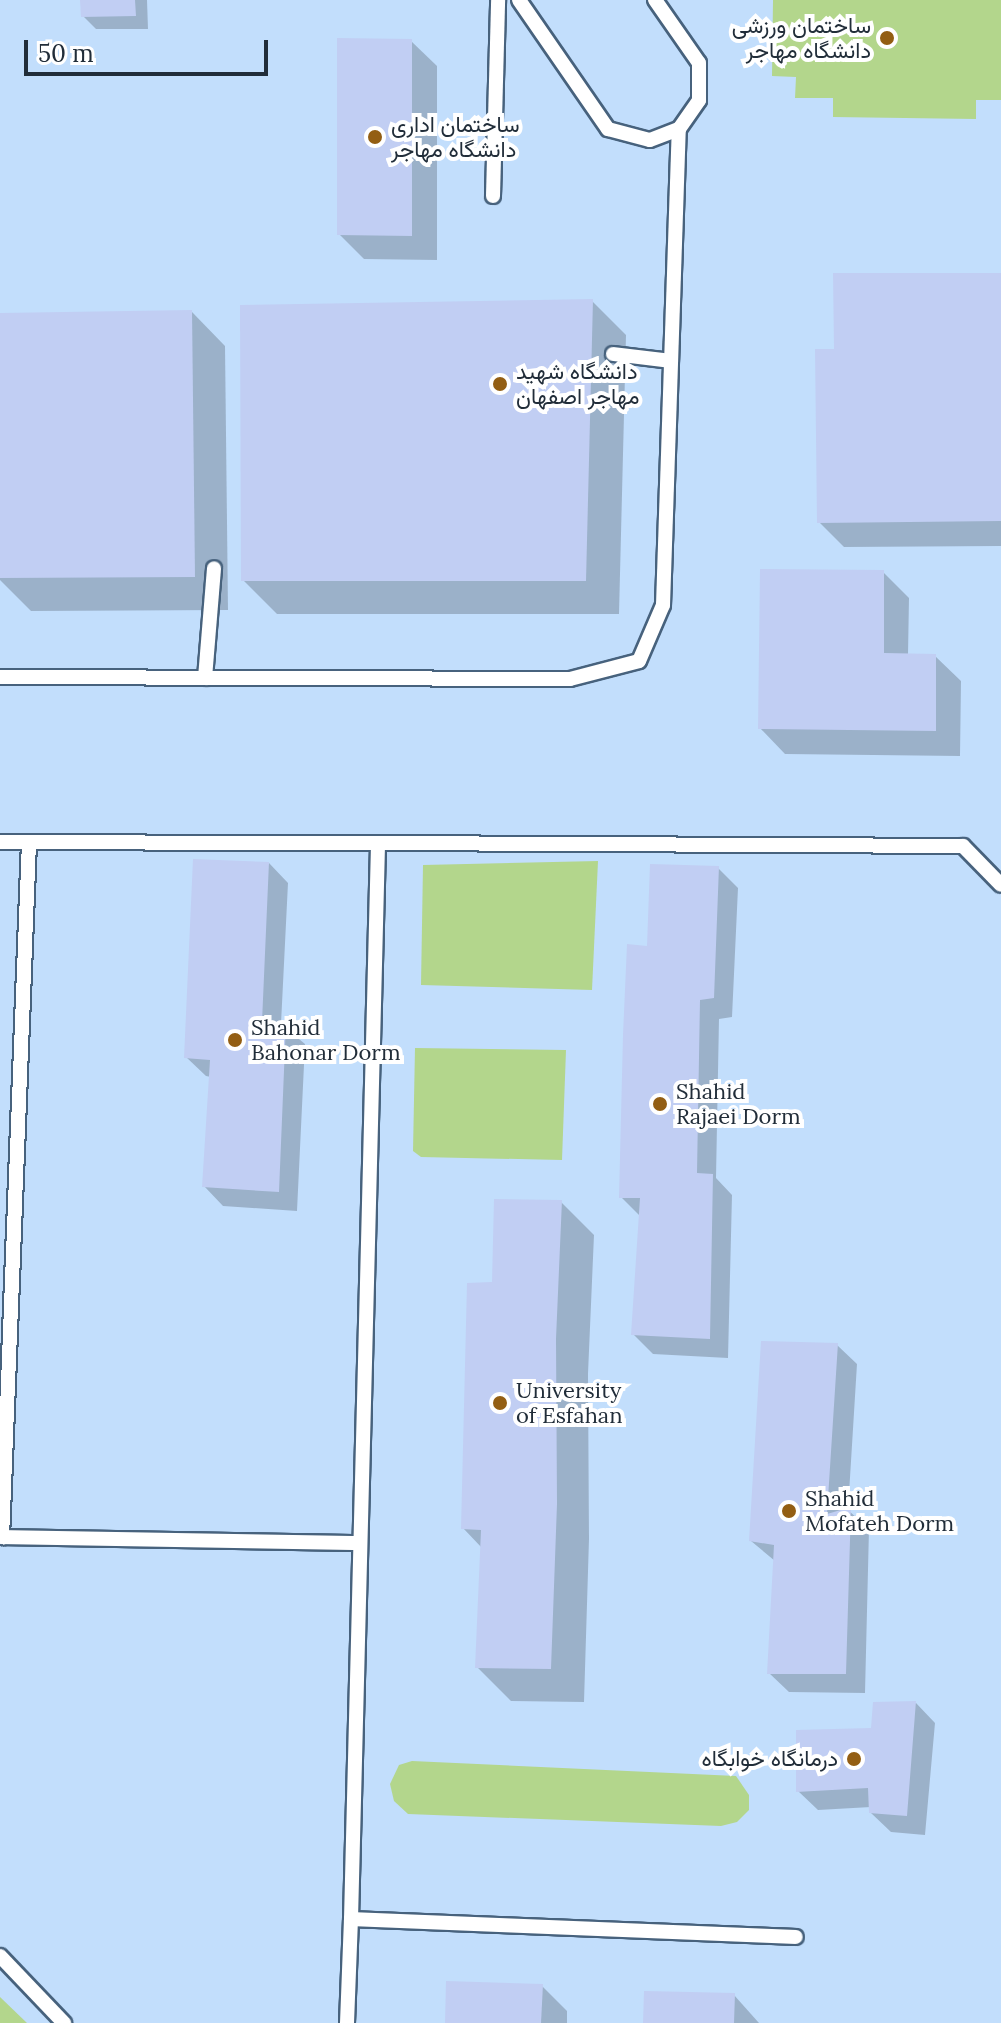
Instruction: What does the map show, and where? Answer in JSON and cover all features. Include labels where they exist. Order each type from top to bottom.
[{"type":"lane","points":[[493,196],[498,0]]},
{"type":"lane","points":[[519,0],[608,129],[650,140],[679,129]]},
{"type":"lane","points":[[0,677],[570,679],[639,661],[663,605],[679,129],[699,100],[699,63],[655,0]]},
{"type":"lane","points":[[613,354],[671,361]]},
{"type":"lane","points":[[205,678],[214,568]]},
{"type":"lane","points":[[0,842],[963,846],[1001,885]]},
{"type":"lane","points":[[29,842],[2,1537],[360,1543]]},
{"type":"lane","points":[[347,2023],[378,843]]},
{"type":"lane","points":[[351,1919],[796,1937]]},
{"type":"lane","points":[[0,1956],[64,2023]]},
{"type":"shaded area","name":"University of Esfahan","points":[[0,0],[1001,0],[1001,2023],[0,2023]]},
{"type":"green space","name":"ساختمان ورزشی دانشگاه مهاجر","points":[[773,0],[1001,0],[1001,100],[976,100],[976,119],[833,117],[833,98],[795,98],[796,77],[772,76]]},
{"type":"green space","points":[[598,861],[592,990],[421,985],[423,865]]},
{"type":"green space","points":[[415,1048],[566,1050],[562,1160],[421,1157],[413,1151]]},
{"type":"green space","points":[[412,1761],[736,1776],[749,1795],[749,1810],[737,1822],[721,1826],[408,1814],[394,1801],[390,1784],[399,1765]]},
{"type":"green space","points":[[0,1997],[27,2023],[0,2023]]},
{"type":"building","points":[[80,0],[135,0],[136,16],[81,17]]},
{"type":"building","name":"ساختمان اداری دانشگاه مهاجر","points":[[337,38],[412,39],[412,236],[337,235]]},
{"type":"building","points":[[833,273],[1001,273],[1001,521],[817,523],[815,349],[834,349]]},
{"type":"building","points":[[593,299],[586,581],[241,581],[240,305]]},
{"type":"building","points":[[192,310],[195,577],[0,578],[0,313]]},
{"type":"building","points":[[760,569],[884,570],[884,653],[936,654],[936,731],[758,729]]},
{"type":"building","name":"Shahid Bahonar Dorm","points":[[193,859],[269,862],[262,1022],[286,1022],[279,1192],[202,1187],[210,1060],[184,1058]]},
{"type":"building","name":"Shahid Rajaei Dorm","points":[[650,864],[719,866],[714,998],[700,1000],[697,1173],[713,1174],[710,1339],[631,1335],[640,1198],[619,1198],[623,1035],[627,944],[647,946]]},
{"type":"building","points":[[494,1199],[562,1200],[556,1339],[557,1504],[551,1669],[475,1668],[481,1530],[461,1529],[467,1283],[492,1282]]},
{"type":"building","name":"Shahid Mofateh Dorm","points":[[761,1341],[838,1343],[827,1514],[851,1507],[846,1674],[767,1674],[774,1545],[749,1541]]},
{"type":"building","name":"درمانگاه خوابگاه","points":[[916,1701],[907,1816],[869,1813],[868,1788],[796,1792],[796,1730],[871,1728],[873,1702]]},
{"type":"building","points":[[446,1981],[543,1984],[541,2023],[445,2023]]},
{"type":"building","points":[[644,1991],[735,1993],[734,2023],[643,2023]]},
{"type":"place","name":"ساختمان ورزشی دانشگاه مهاجر","points":[[887,38]]},
{"type":"place","name":"ساختمان اداری دانشگاه مهاجر","points":[[375,137]]},
{"type":"place","name":"دانشگاه شهید مهاجر اصفهان","points":[[500,384]]},
{"type":"place","name":"Shahid Bahonar Dorm","points":[[235,1040]]},
{"type":"place","name":"Shahid Rajaei Dorm","points":[[660,1104]]},
{"type":"place","name":"University of Esfahan","points":[[500,1403]]},
{"type":"place","name":"Shahid Mofateh Dorm","points":[[789,1511]]},
{"type":"place","name":"درمانگاه خوابگاه","points":[[854,1759]]}]
